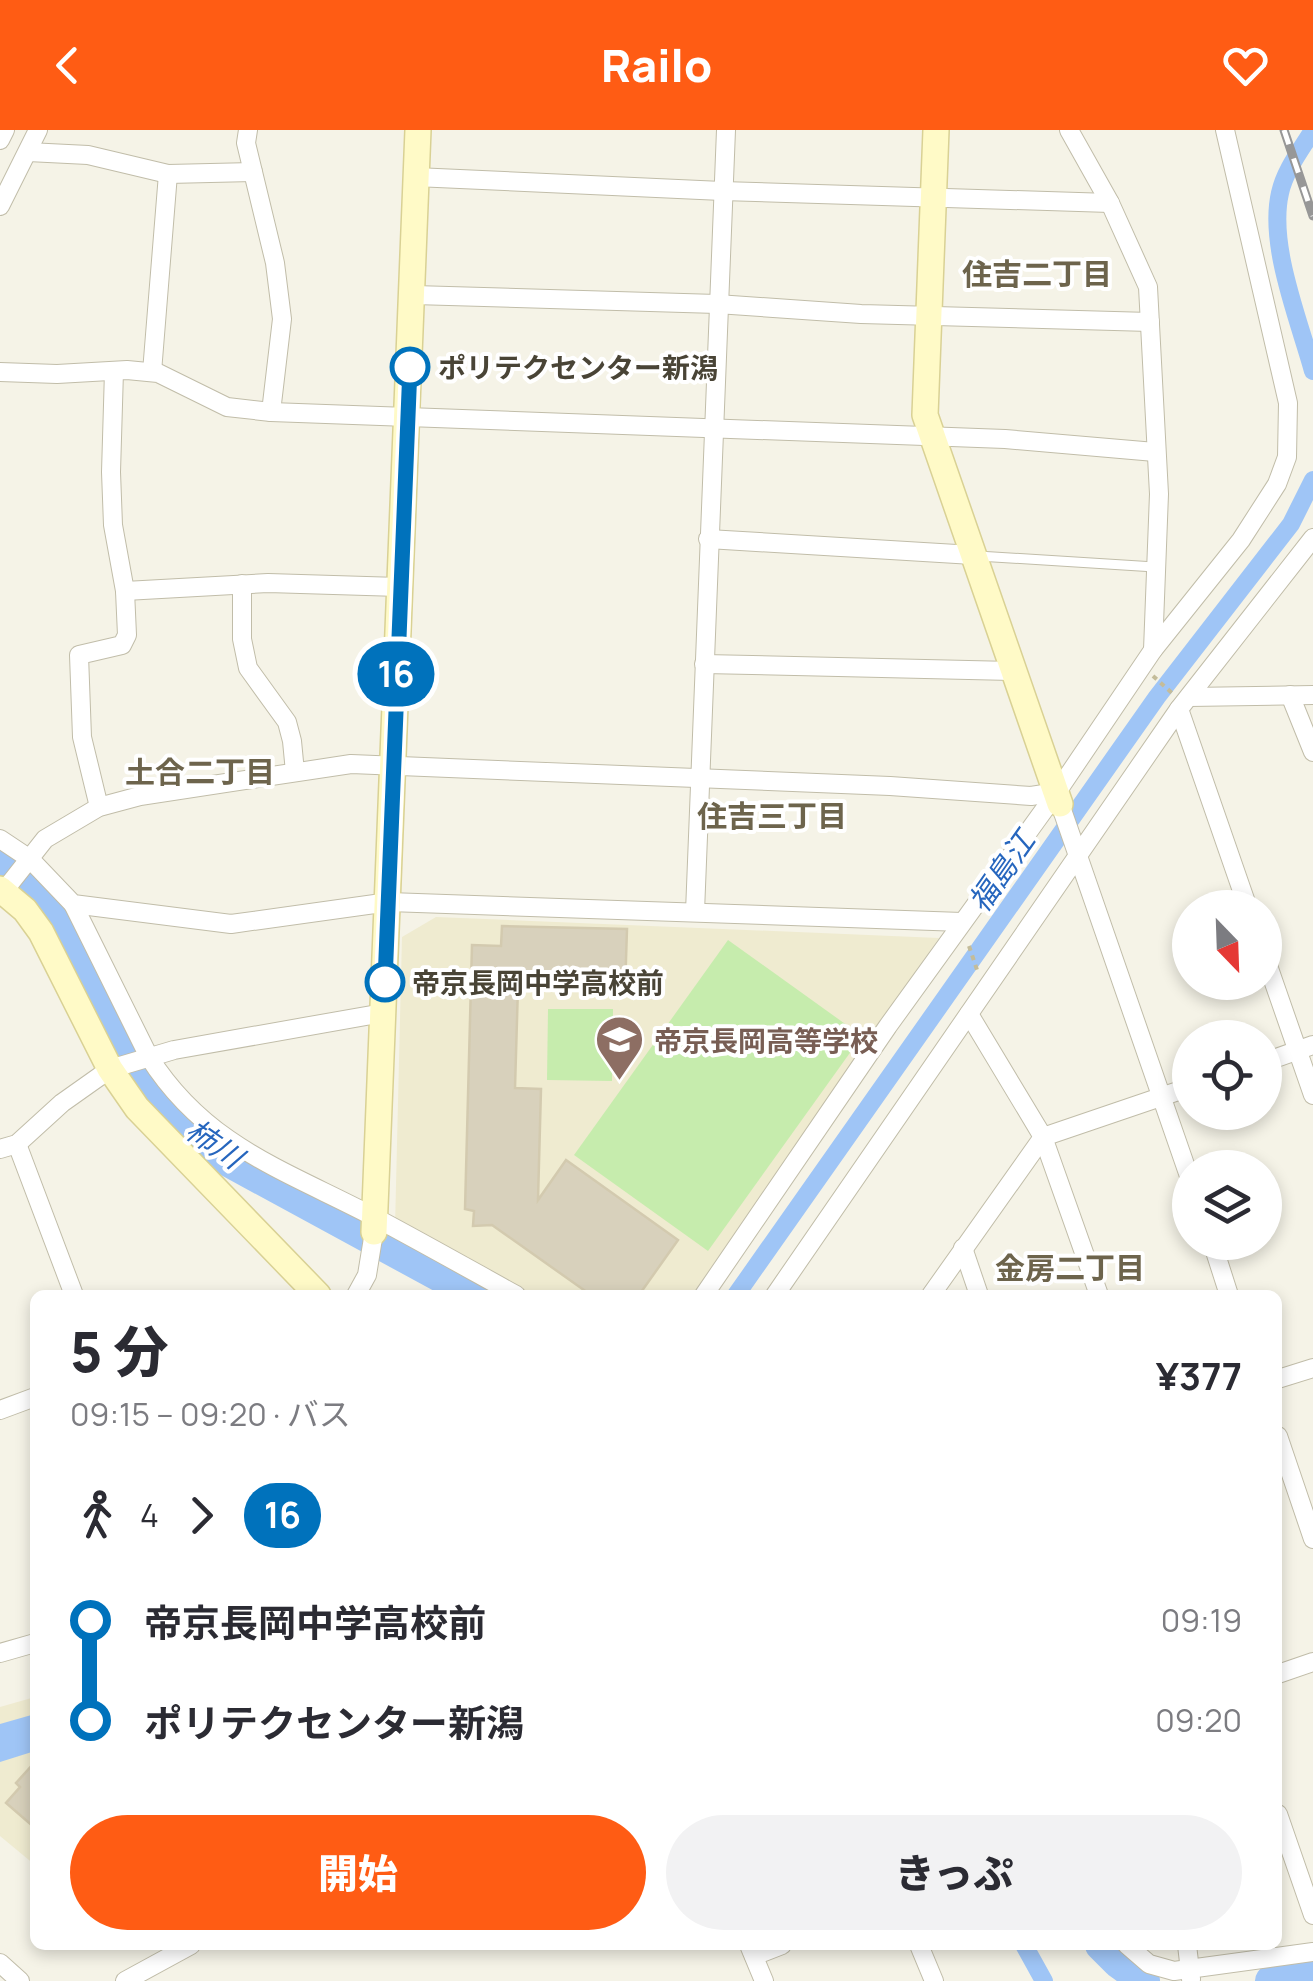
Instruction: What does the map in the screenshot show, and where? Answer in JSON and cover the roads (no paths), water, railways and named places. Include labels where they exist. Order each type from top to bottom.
[{"type":"street","points":[[0,140],[5,130]]},
{"type":"street","points":[[0,206],[38,130]]},
{"type":"street","points":[[248,130],[246,143],[275,263],[282,318],[270,412]]},
{"type":"street","points":[[358,1290],[370,1262],[375,1225],[418,130]]},
{"type":"street","points":[[695,912],[726,130]]},
{"type":"street","points":[[936,130],[924,395],[931,438],[1180,1150]]},
{"type":"street","points":[[1069,130],[1110,203],[1148,288],[1159,494],[1153,650]]},
{"type":"street","points":[[707,1290],[962,922],[1058,798],[1153,650],[1263,509],[1287,457],[1288,403],[1225,130]]},
{"type":"street","points":[[28,152],[88,155],[168,174],[253,172]]},
{"type":"street","points":[[152,372],[168,174]]},
{"type":"street","points":[[416,177],[1110,203]]},
{"type":"street","points":[[414,296],[1150,322]]},
{"type":"street","points":[[99,807],[82,737],[79,655],[122,645],[128,635],[110,472],[114,371]]},
{"type":"street","points":[[0,372],[152,372],[174,378],[227,407],[270,412],[1005,439],[1154,452]]},
{"type":"street","points":[[778,1290],[1076,850],[1182,701],[1313,538]]},
{"type":"street","points":[[708,540],[973,556]]},
{"type":"street","points":[[126,592],[242,584],[399,587]]},
{"type":"street","points":[[242,584],[242,639],[248,668],[287,722],[295,772]]},
{"type":"street","points":[[704,664],[1012,671]]},
{"type":"street","points":[[1182,701],[1313,695]]},
{"type":"street","points":[[1290,696],[1313,752]]},
{"type":"street","points":[[1182,701],[1242,890]]},
{"type":"street","points":[[306,1290],[138,1108],[110,1069],[41,932],[5,888],[45,839],[99,807],[140,796],[351,764],[1058,798]]},
{"type":"street","points":[[0,839],[73,904],[149,1057],[184,1102],[227,1142],[375,1225],[506,1290]]},
{"type":"street","points":[[73,904],[231,924],[389,902],[962,922]]},
{"type":"street","points":[[1282,996],[1305,1048],[1313,1095]]},
{"type":"street","points":[[72,1290],[8,1147],[110,1069],[149,1057],[384,1013]]},
{"type":"street","points":[[968,1014],[1044,1137],[1097,1290]]},
{"type":"street","points":[[934,1290],[1044,1137],[1172,1092]]},
{"type":"street","points":[[963,1248],[977,1290]]},
{"type":"street","points":[[1218,1260],[1228,1290]]},
{"type":"street","points":[[1282,1377],[1313,1368]]},
{"type":"street","points":[[0,1410],[30,1399]]},
{"type":"street","points":[[1282,1448],[1313,1539]]},
{"type":"street","points":[[0,1652],[30,1643]]},
{"type":"street","points":[[1282,1673],[1313,1662]]},
{"type":"street","points":[[1282,1826],[1313,1915]]},
{"type":"street","points":[[125,1981],[181,1950]]},
{"type":"street","points":[[752,1950],[764,1981]]},
{"type":"street","points":[[920,1950],[934,1981]]},
{"type":"street","points":[[1133,1950],[1149,1964],[1191,1977],[1313,1952]]},
{"type":"street","points":[[1188,1950],[1191,1977]]},
{"type":"street","points":[[0,1963],[20,1981]]},
{"type":"lane","points":[[973,556],[1154,567]]},
{"type":"water","points":[[30,1715],[30,1753],[0,1762],[0,1724]]},
{"type":"waterway","name":"福島江","points":[[1313,130],[1286,176],[1277,213],[1281,259],[1313,371]]},
{"type":"waterway","name":"福島江","points":[[740,1290],[1157,697],[1291,524],[1313,480]]},
{"type":"waterway","name":"柿川","points":[[0,859],[36,889],[55,912],[141,1074],[184,1125],[223,1158],[466,1290]]},
{"type":"waterway","name":"福島江","points":[[1027,1950],[1044,1981]]},
{"type":"waterway","name":"柿川","points":[[1106,1950],[1144,1981]]},
{"type":"waterway","name":"柿川","points":[[1271,1981],[1313,1973]]},
{"type":"railway","points":[[1284,130],[1313,216]]},
{"type":"place","name":"ポリテクセンター新潟","points":[[410,367]]},
{"type":"place","name":"帝京長岡中学高校前","points":[[385,982]]},
{"type":"place","name":"帝京長岡高等学校","points":[[619,1082]]},
{"type":"district","name":"住吉二丁目","points":[[1037,273]]},
{"type":"district","name":"土合二丁目","points":[[200,771]]},
{"type":"district","name":"住吉三丁目","points":[[772,815]]},
{"type":"district","name":"金房二丁目","points":[[1070,1267]]}]
